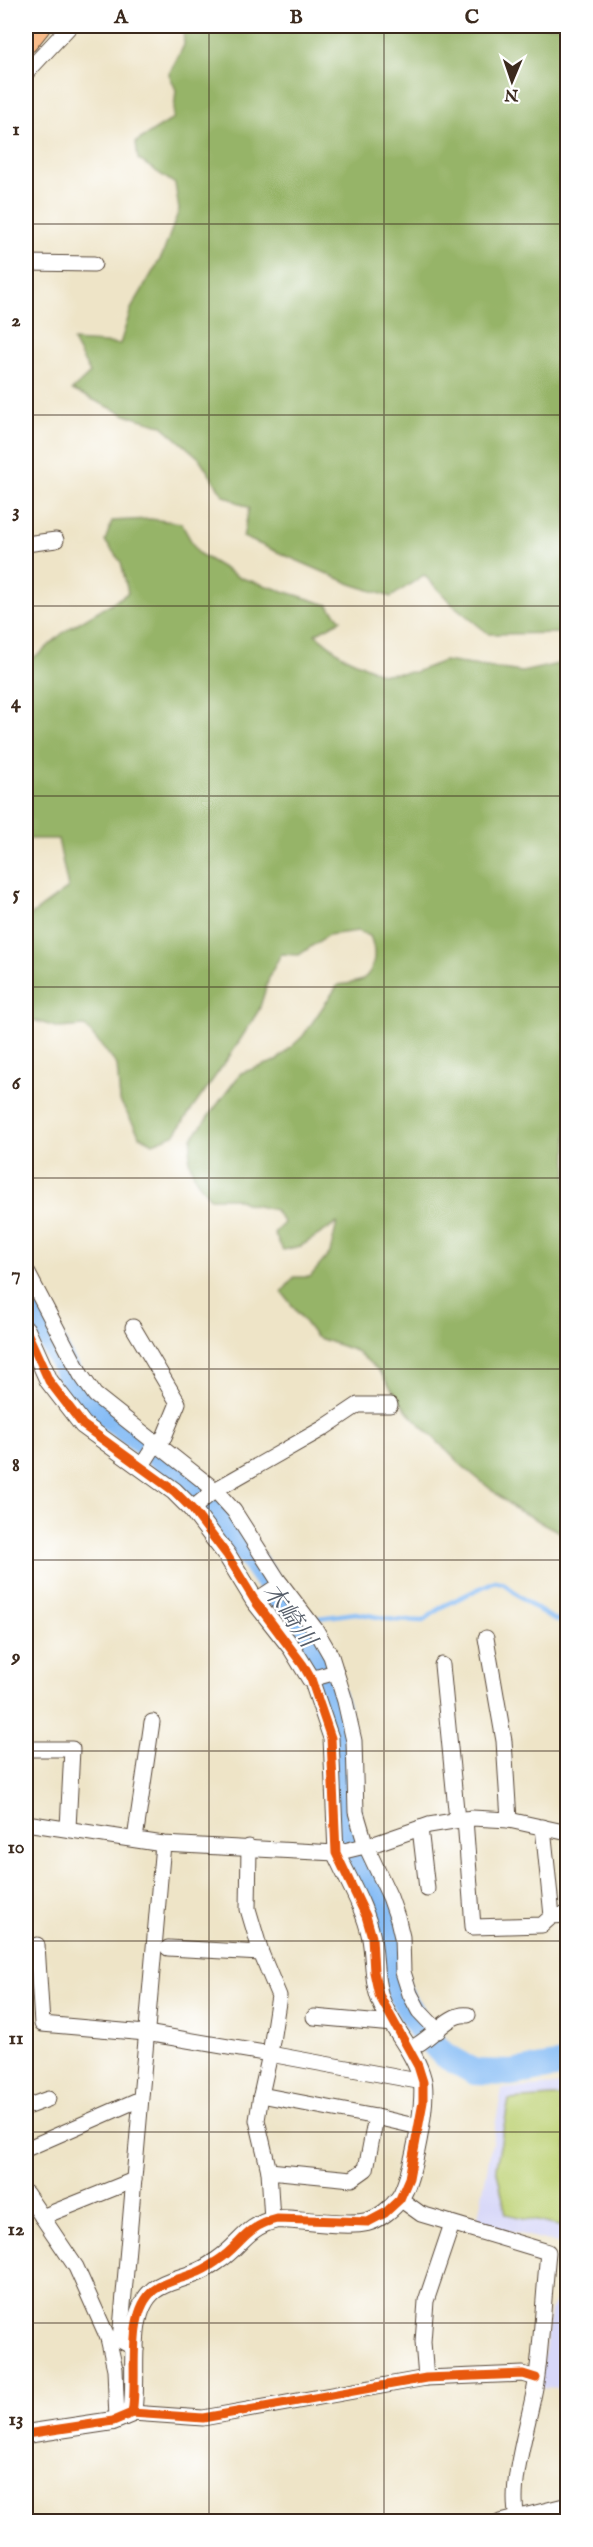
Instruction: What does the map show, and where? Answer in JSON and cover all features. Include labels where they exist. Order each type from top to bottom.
[{"type":"highway","points":[[26,40],[38,26]]},
{"type":"street","points":[[26,74],[70,26]]},
{"type":"street","points":[[26,263],[94,264]]},
{"type":"street","points":[[26,544],[57,540]]},
{"type":"street","points":[[26,1270],[81,1376],[95,1395],[157,1442],[215,1490],[234,1510],[281,1584],[316,1630],[331,1656],[354,1741],[356,1812],[366,1846],[390,1896],[398,1920],[402,1937],[403,1972],[410,1994],[419,2011],[438,2031]]},
{"type":"street","points":[[133,1327],[178,1403],[164,1437],[157,1442],[141,1467]]},
{"type":"street","points":[[26,1330],[49,1381],[64,1403],[83,1425],[174,1491],[192,1509],[227,1555],[255,1601],[292,1648],[311,1679],[331,1738],[336,1852],[366,1916],[372,1937],[374,1972],[379,1995],[418,2066],[423,2082],[419,2127],[410,2178],[399,2199],[385,2213],[368,2222],[272,2220],[250,2229],[223,2257],[211,2265],[156,2288],[139,2308],[135,2398],[124,2416]]},
{"type":"street","points":[[192,1509],[215,1490],[322,1429],[358,1405],[390,1405]]},
{"type":"street","points":[[255,1601],[281,1584]]},
{"type":"street","points":[[486,1638],[504,1740],[509,1820]]},
{"type":"street","points":[[442,1665],[473,1927],[542,1925],[560,1915],[543,1827]]},
{"type":"street","points":[[311,1679],[336,1672]]},
{"type":"street","points":[[135,1839],[152,1722]]},
{"type":"street","points":[[26,1749],[72,1749],[68,1828]]},
{"type":"street","points":[[26,1824],[68,1828],[163,1844],[336,1852],[366,1846],[420,1828],[461,1820],[509,1820],[567,1833]]},
{"type":"street","points":[[420,1828],[427,1890]]},
{"type":"street","points":[[124,2416],[115,2369],[114,2339],[134,2180],[163,1844]]},
{"type":"street","points":[[249,1847],[248,1909],[261,1953],[279,1996],[256,2120],[269,2171],[272,2220]]},
{"type":"street","points":[[37,1945],[42,2024],[146,2033],[423,2082]]},
{"type":"street","points":[[168,1948],[261,1953]]},
{"type":"street","points":[[409,2049],[421,2045],[450,2018],[459,2014],[468,2015]]},
{"type":"street","points":[[314,2017],[393,2024]]},
{"type":"street","points":[[261,2095],[419,2127]]},
{"type":"street","points":[[26,2108],[48,2099]]},
{"type":"street","points":[[26,2149],[140,2099]]},
{"type":"street","points":[[269,2171],[352,2179],[366,2169],[376,2117]]},
{"type":"street","points":[[42,2217],[134,2180]]},
{"type":"street","points":[[26,2193],[76,2267],[114,2339],[136,2349]]},
{"type":"street","points":[[399,2199],[422,2214],[548,2252],[536,2378],[515,2495],[514,2506],[517,2517]]},
{"type":"street","points":[[426,2378],[423,2342],[426,2301],[452,2224]]},
{"type":"street","points":[[26,2434],[124,2416],[203,2418],[426,2378],[523,2374],[536,2378]]},
{"type":"street","points":[[500,2522],[567,2505]]},
{"type":"shaded area","points":[[567,2084],[567,2389],[540,2388],[550,2311],[560,2293],[561,2244],[477,2223],[502,2089]]},
{"type":"green space","points":[[183,26],[567,26],[567,633],[489,634],[453,605],[424,575],[391,597],[351,584],[243,537],[249,508],[223,495],[199,458],[161,425],[126,415],[72,390],[90,373],[73,341],[120,344],[131,309],[162,256],[179,210],[175,184],[138,159],[136,142],[173,119],[176,90],[169,74],[184,45]]},
{"type":"green space","points":[[150,519],[181,523],[198,553],[238,577],[328,605],[341,620],[315,634],[343,656],[382,674],[415,672],[444,661],[522,672],[567,662],[567,1536],[514,1508],[460,1464],[408,1412],[379,1371],[356,1351],[316,1337],[282,1292],[294,1277],[310,1277],[330,1253],[337,1223],[301,1246],[283,1250],[274,1233],[284,1223],[275,1210],[248,1204],[234,1198],[210,1198],[196,1180],[189,1161],[192,1138],[241,1073],[276,1061],[303,1036],[338,985],[360,981],[367,976],[374,959],[370,936],[358,931],[328,935],[299,955],[281,954],[270,975],[259,1010],[233,1051],[174,1135],[153,1143],[140,1136],[120,1101],[117,1065],[85,1026],[59,1028],[26,1018],[26,919],[68,888],[58,839],[26,839],[26,661],[37,655],[67,630],[128,593],[121,562],[105,541],[112,521]]},
{"type":"green space","points":[[567,2096],[567,2228],[506,2214],[496,2167],[509,2100]]},
{"type":"waterway","name":"木崎川","points":[[26,1290],[65,1368],[80,1390],[98,1408],[196,1485],[219,1512],[318,1653],[335,1703],[344,1740],[349,1838],[376,1892],[384,1916],[398,1990],[420,2029],[444,2055],[475,2072],[511,2073],[568,2064]]},
{"type":"waterway","points":[[300,1626],[319,1618],[356,1613],[395,1620],[423,1621],[443,1606],[495,1581],[503,1583],[553,1619],[568,1623]]},
{"type":"cycle path","points":[[26,1330],[49,1381],[83,1425],[174,1491],[192,1509],[227,1555],[255,1601],[311,1679],[331,1738],[336,1853],[366,1916],[372,1937],[374,1972],[379,1995],[418,2066],[423,2082],[423,2102],[409,2178],[400,2199],[385,2213],[368,2222],[277,2219],[266,2222],[250,2232],[209,2267],[163,2284],[154,2290],[145,2301],[139,2314],[136,2330],[132,2413]]},
{"type":"cycle path","points":[[26,2434],[113,2421],[132,2413],[203,2418],[426,2378],[523,2374],[536,2378]]}]
